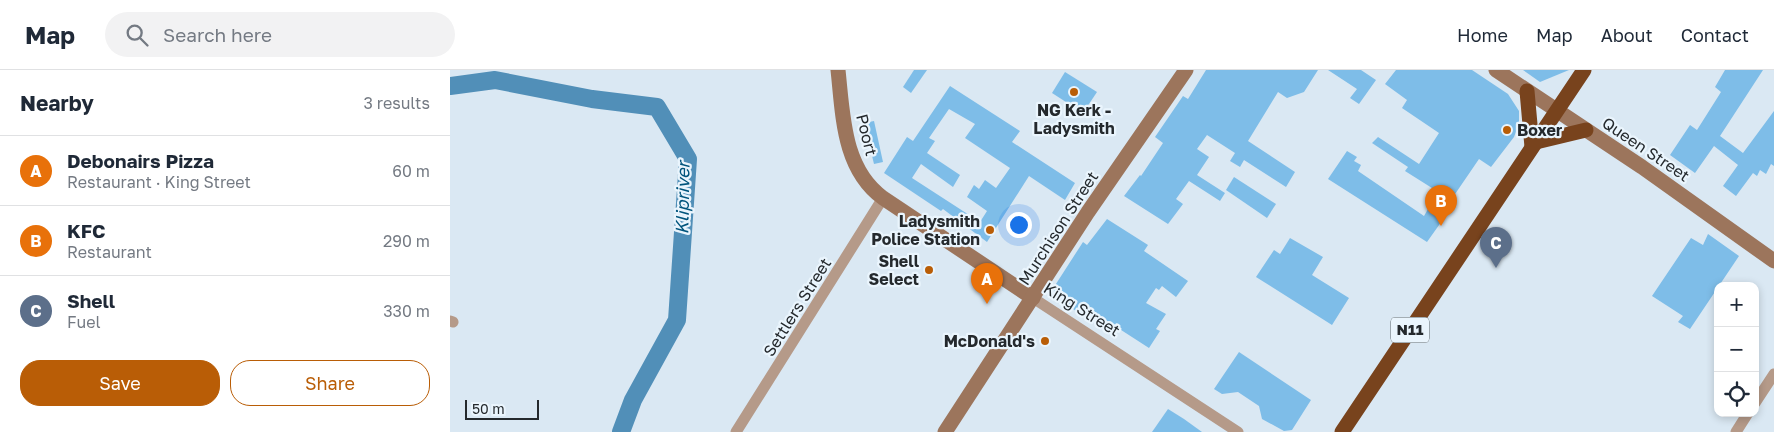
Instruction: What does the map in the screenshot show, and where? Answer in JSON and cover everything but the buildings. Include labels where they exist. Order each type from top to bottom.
[{"type":"highway","name":"N11","points":[[1342,432],[1584,70]]},
{"type":"highway","points":[[1527,91],[1534,144],[1586,130]]},
{"type":"street","name":"Poort","points":[[838,70],[844,126],[853,160],[868,185],[883,198]]},
{"type":"street","name":"Murchison Street","points":[[945,432],[1088,212],[1186,70]]},
{"type":"street","name":"Queen Street","points":[[1496,70],[1642,167],[1774,260]]},
{"type":"street","name":"King Street","points":[[883,198],[1238,432]]},
{"type":"street","name":"Settlers Street","points":[[736,432],[798,338],[883,198]]},
{"type":"street","points":[[1759,397],[1774,374]]},
{"type":"street","points":[[1736,432],[1745,417]]},
{"type":"waterway","name":"Klipriver","points":[[450,86],[495,80],[592,99],[657,107],[688,159],[677,320],[633,400],[621,432]]},
{"type":"place","name":"NG Kerk - Ladysmith","points":[[1074,92]]},
{"type":"place","name":"Boxer","points":[[1507,130]]},
{"type":"place","name":"KFC","points":[[1441,226]]},
{"type":"place","name":"Ladysmith Police Station","points":[[990,230]]},
{"type":"place","name":"Shell","points":[[1496,268]]},
{"type":"place","name":"Shell Select","points":[[929,270]]},
{"type":"place","name":"Debonairs Pizza","points":[[987,304]]},
{"type":"place","name":"McDonald's","points":[[1045,341]]}]
